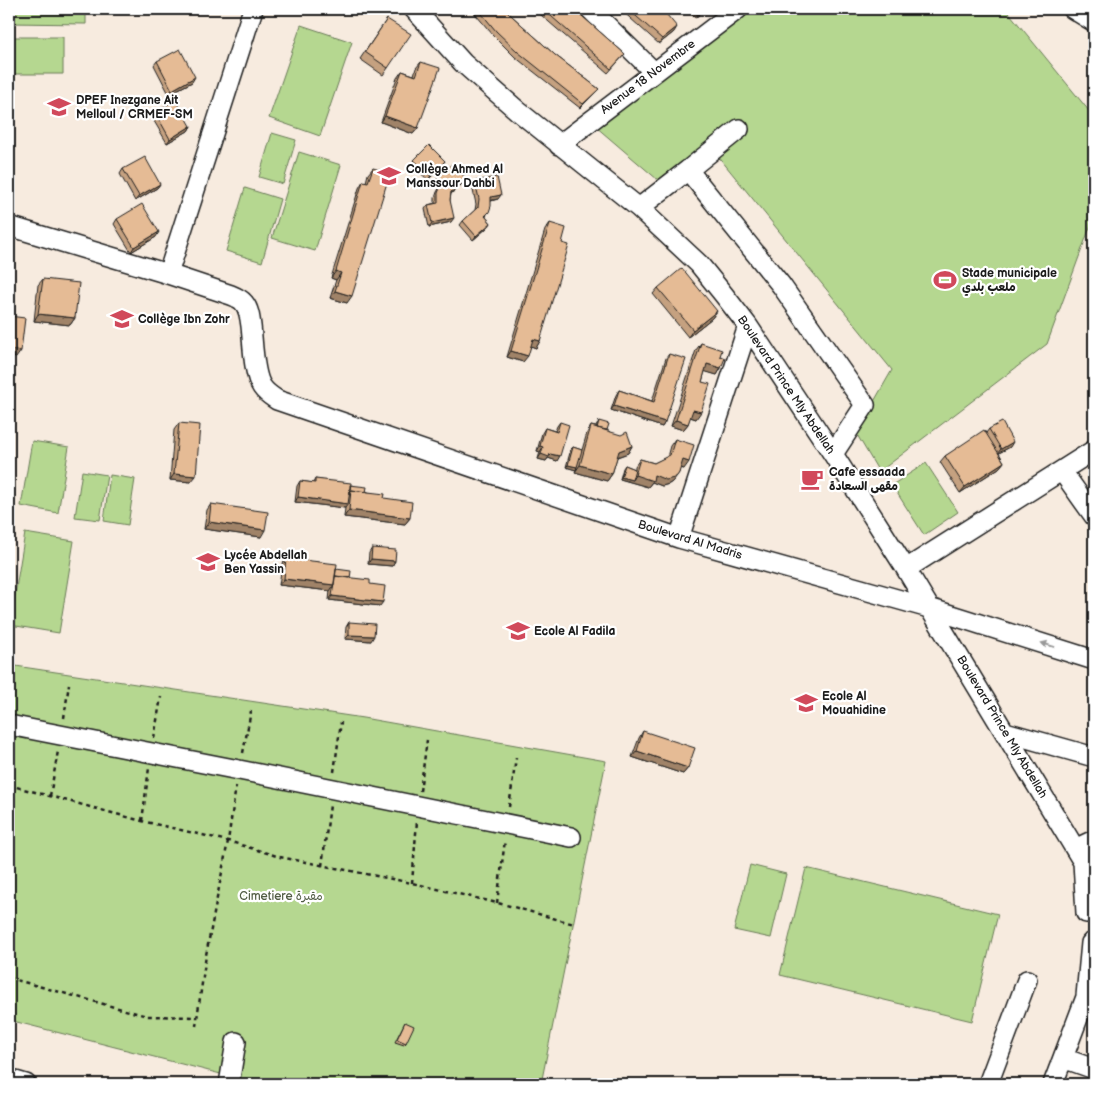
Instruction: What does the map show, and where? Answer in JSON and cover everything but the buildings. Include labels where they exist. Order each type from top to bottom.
[{"type":"street","points":[[9,226],[168,274],[253,9]]},
{"type":"street","name":"Boulevard Prince Mly Abdellah","points":[[414,9],[463,63],[518,112],[638,208],[699,264],[748,326],[906,569],[1084,862],[1090,909],[1083,924],[1085,934],[1093,944]]},
{"type":"street","points":[[590,9],[654,72]]},
{"type":"street","name":"Avenue 18 Novembre","points":[[559,145],[738,9]]},
{"type":"street","points":[[1073,9],[1094,22]]},
{"type":"street","points":[[638,208],[739,129]]},
{"type":"street","points":[[688,170],[781,285],[865,405],[833,454]]},
{"type":"street","name":"Boulevard Al Madris","points":[[168,274],[231,295],[245,304],[250,322],[259,381],[269,395],[291,406],[679,538],[929,608],[1094,660]]},
{"type":"street","points":[[679,538],[748,326]]},
{"type":"street","points":[[906,569],[1094,450]]},
{"type":"street","points":[[1062,471],[1094,516]]},
{"type":"street","points":[[9,725],[570,837]]},
{"type":"street","points":[[1005,732],[1094,757]]},
{"type":"street","points":[[1084,862],[1094,840]]},
{"type":"street","points":[[1053,1084],[1090,991],[1093,944]]},
{"type":"street","points":[[988,1084],[1027,980]]},
{"type":"street","points":[[229,1084],[236,1042]]},
{"type":"street","points":[[1063,1058],[1094,1069]]},
{"type":"path","points":[[196,1026],[206,955],[251,711]]},
{"type":"path","points":[[9,785],[142,821],[228,841],[280,857],[412,883],[510,906],[574,924]]},
{"type":"path","points":[[9,978],[147,1016],[197,1017]]},
{"type":"green space","points":[[9,9],[86,9],[86,24],[9,23]]},
{"type":"green space","name":"Stade municipale ملعب بلدي","points":[[733,9],[1006,9],[1094,117],[1094,216],[1047,344],[879,472],[856,433],[892,370],[713,150],[707,144],[658,180],[588,120]]},
{"type":"green space","points":[[301,25],[352,42],[320,136],[269,118]]},
{"type":"green space","points":[[9,37],[63,37],[63,74],[9,74]]},
{"type":"green space","points":[[272,133],[296,140],[283,184],[259,177]]},
{"type":"green space","points":[[299,152],[341,165],[315,251],[272,238]]},
{"type":"green space","points":[[245,188],[280,199],[262,262],[226,251]]},
{"type":"green space","points":[[32,441],[69,447],[58,513],[21,506]]},
{"type":"green space","points":[[926,463],[958,512],[924,535],[892,485]]},
{"type":"green space","points":[[82,471],[107,475],[100,520],[75,517]]},
{"type":"green space","points":[[110,475],[135,479],[128,525],[104,521]]},
{"type":"green space","points":[[25,533],[74,541],[59,633],[10,625]]},
{"type":"green space","name":"Cimetiere مقبرة","points":[[9,665],[363,718],[606,761],[541,1084],[260,1084],[9,1020]]},
{"type":"green space","points":[[750,865],[786,874],[771,938],[734,930]]},
{"type":"green space","points":[[806,868],[998,914],[972,1021],[780,975]]},
{"type":"place","name":"DPEF Inezgane Ait Melloul / CRMEF-SM","points":[[59,107]]},
{"type":"place","name":"Collège Ahmed Al Manssour Dahbi","points":[[389,176]]},
{"type":"place","name":"Stade municipale ملعب بلدي","points":[[945,280]]},
{"type":"place","name":"Collège Ibn Zohr","points":[[122,319]]},
{"type":"place","name":"Cafe essaada مقهى السعادة","points":[[812,479]]},
{"type":"place","name":"Lycée Abdellah Ben Yassin","points":[[208,562]]},
{"type":"place","name":"Ecole Al Fadila","points":[[518,631]]},
{"type":"place","name":"Ecole Al Mouahidine","points":[[806,703]]}]
